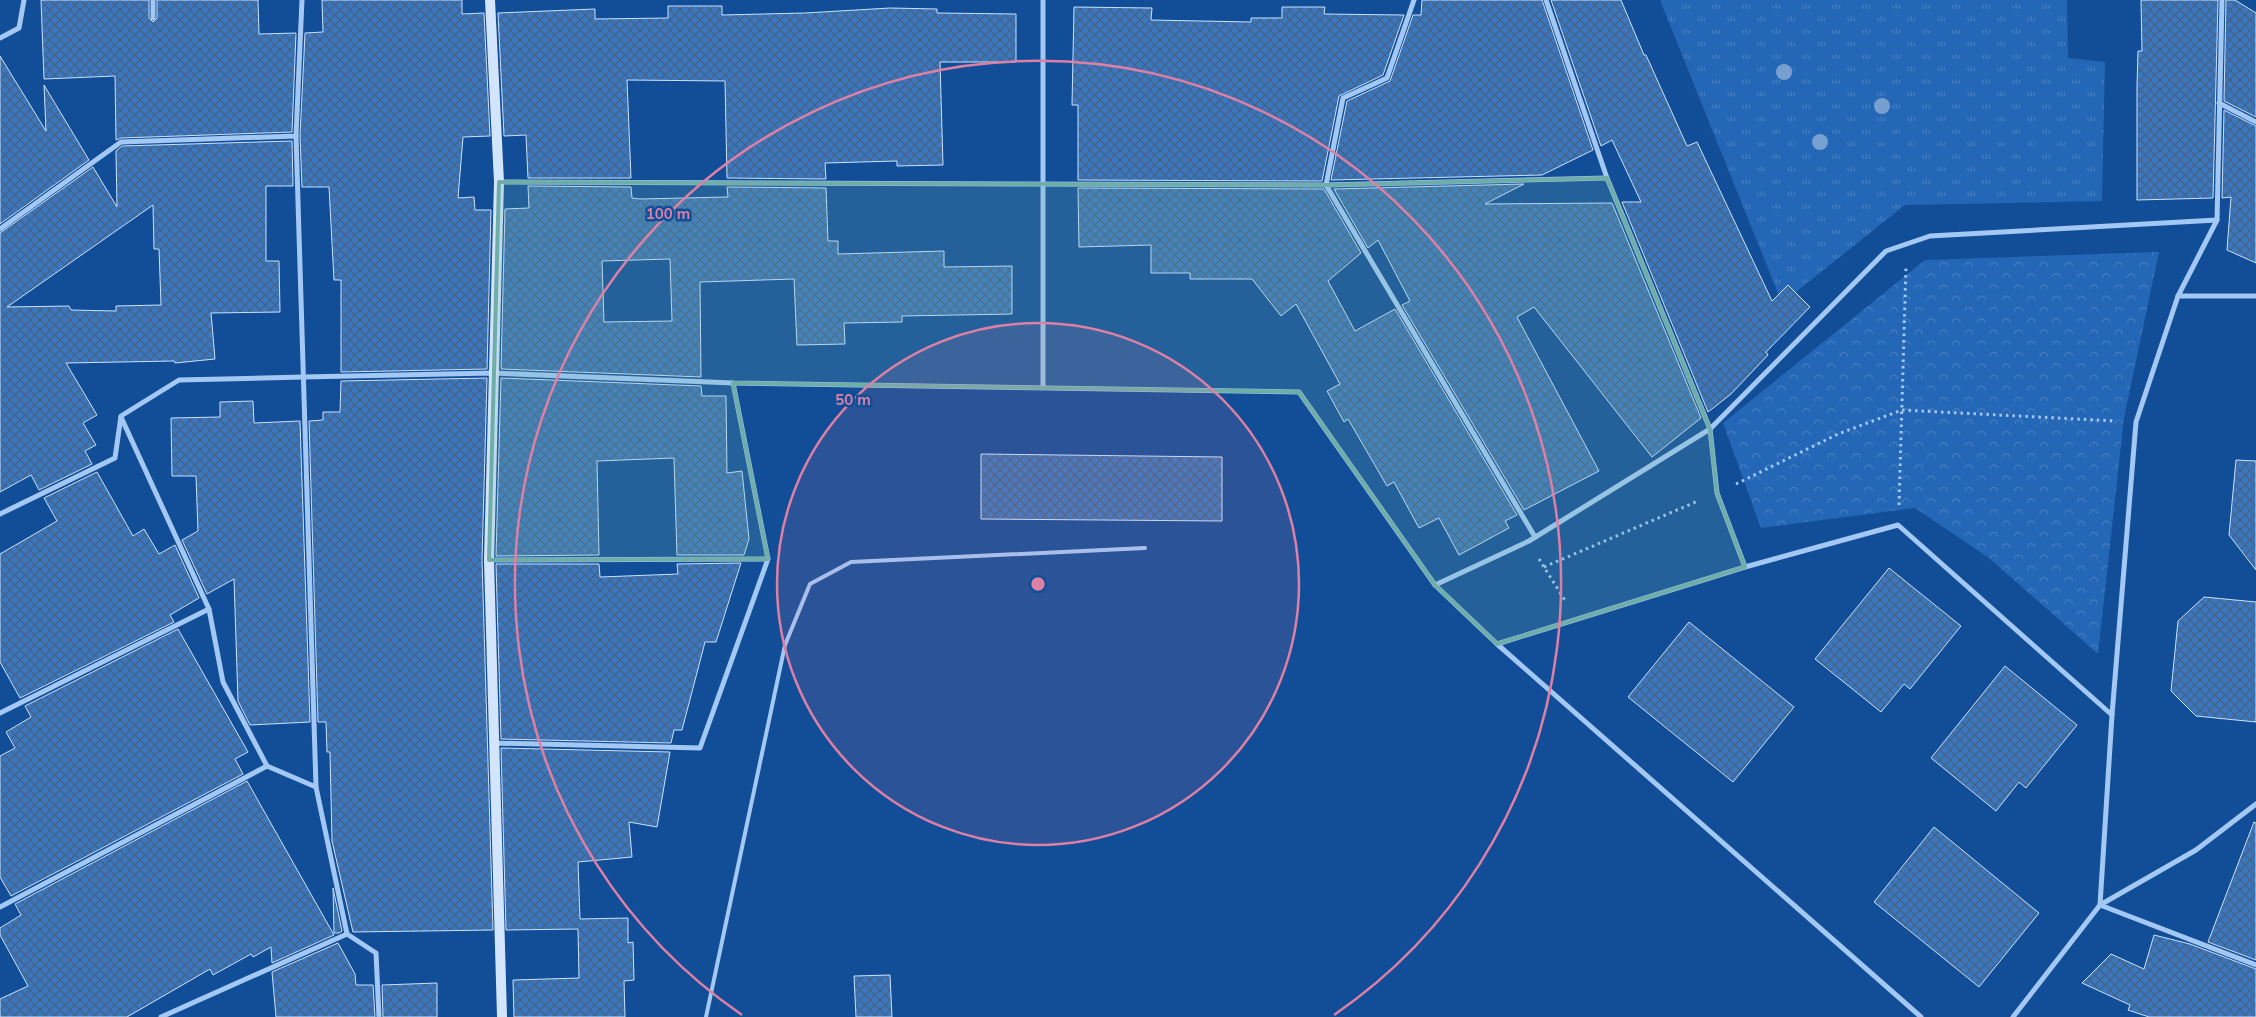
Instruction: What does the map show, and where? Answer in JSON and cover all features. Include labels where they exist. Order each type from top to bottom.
[{"type":"street","points":[[0,38],[19,28],[24,0]]},
{"type":"street","points":[[153,0],[153,18]]},
{"type":"street","points":[[302,0],[296,136],[316,787],[347,934],[376,953],[379,1017]]},
{"type":"street","points":[[490,0],[499,182],[489,560],[502,1017]]},
{"type":"street","points":[[1044,0],[1044,387]]},
{"type":"street","points":[[1414,0],[1387,78],[1343,98],[1326,185],[1535,537]]},
{"type":"street","points":[[1546,0],[1608,178],[1710,428],[1717,493],[1745,567]]},
{"type":"street","points":[[2100,905],[2112,715],[2136,422],[2178,296],[2217,220],[2222,0]]},
{"type":"street","points":[[2219,103],[2256,122]]},
{"type":"street","points":[[0,229],[121,142],[296,136]]},
{"type":"street","points":[[499,182],[1326,185],[1608,178]]},
{"type":"street","points":[[1435,585],[1529,541],[1710,428],[1886,250],[1930,236],[2217,220]]},
{"type":"street","points":[[2178,296],[2256,296]]},
{"type":"street","points":[[121,416],[179,380],[493,373],[733,383],[1298,392],[1435,585],[1497,644],[1922,1017]]},
{"type":"street","points":[[493,743],[700,748],[768,559],[733,383]]},
{"type":"street","points":[[0,514],[115,458],[121,416]]},
{"type":"street","points":[[121,416],[209,609],[224,682],[267,766],[316,787]]},
{"type":"street","points":[[1497,644],[1575,618],[1745,567],[1898,525],[2112,715]]},
{"type":"street","points":[[489,560],[768,559]]},
{"type":"street","points":[[0,713],[209,609]]},
{"type":"street","points":[[0,907],[267,766]]},
{"type":"street","points":[[2013,1017],[2100,905],[2196,850],[2256,804]]},
{"type":"street","points":[[2100,905],[2256,966]]},
{"type":"street","points":[[161,1017],[347,934]]},
{"type":"lane","points":[[706,1017],[785,645],[810,584],[851,562],[1145,548]]},
{"type":"path","points":[[1898,525],[1907,244]]},
{"type":"path","points":[[1544,567],[1717,493],[1838,434],[1902,410],[2136,422]]},
{"type":"path","points":[[1529,541],[1575,618]]},
{"type":"highlighted area","points":[[1607,178],[1710,429],[1717,493],[1745,567],[1497,644],[1435,585],[1299,392],[733,383],[768,559],[489,560],[499,182],[1326,185]]},
{"type":"green space","points":[[1660,0],[2067,0],[2068,58],[2105,62],[2102,201],[1905,205],[1782,303]]},
{"type":"green space","points":[[2159,252],[2124,418],[2098,654],[1989,558],[1915,508],[1761,528],[1723,423],[1925,260]]},
{"type":"building","points":[[41,0],[149,0],[149,18],[153,22],[157,18],[157,0],[258,0],[259,34],[296,33],[292,132],[121,138],[116,140],[115,76],[44,79]]},
{"type":"building","points":[[322,0],[462,0],[462,14],[484,13],[490,136],[463,137],[458,198],[474,197],[475,210],[491,210],[487,369],[341,372],[341,280],[334,280],[329,187],[302,187],[300,136],[305,33],[323,32]]},
{"type":"building","points":[[1422,0],[1542,0],[1593,150],[1542,175],[1331,180],[1347,101],[1390,81],[1413,15],[1421,15]]},
{"type":"building","points":[[1551,0],[1621,0],[1644,55],[1646,55],[1687,146],[1697,142],[1772,301],[1788,285],[1810,307],[1766,352],[1768,355],[1731,394],[1708,412],[1622,202],[1641,202],[1612,140],[1601,146]]},
{"type":"building","points":[[2141,0],[2218,0],[2213,198],[2137,200],[2137,86],[2138,51],[2142,51]]},
{"type":"building","points":[[2226,0],[2235,0],[2256,13],[2256,117],[2224,101]]},
{"type":"building","points":[[668,6],[722,6],[722,15],[890,8],[937,9],[937,13],[1016,14],[1016,62],[940,62],[943,165],[897,166],[897,161],[825,163],[826,179],[727,178],[725,81],[627,80],[631,178],[528,178],[526,135],[504,136],[498,13],[595,9],[595,19],[668,18]]},
{"type":"building","points":[[1074,7],[1152,8],[1151,20],[1251,22],[1251,18],[1282,18],[1282,7],[1325,7],[1324,14],[1404,15],[1383,75],[1339,96],[1322,181],[1078,180],[1078,105],[1072,105]]},
{"type":"building","points":[[0,56],[46,131],[44,85],[89,160],[0,224]]},
{"type":"building","points":[[2224,110],[2256,126],[2256,263],[2227,250],[2231,197],[2222,198]]},
{"type":"building","points":[[292,141],[293,186],[266,186],[266,261],[279,261],[280,312],[211,313],[215,359],[175,363],[174,361],[66,363],[97,415],[83,423],[96,445],[85,451],[92,464],[39,490],[31,475],[0,492],[0,233],[93,167],[117,207],[116,151],[122,146]],"holes":[[[153,205],[154,249],[159,249],[161,305],[116,306],[116,311],[71,310],[69,306],[7,307]]]},
{"type":"building","points":[[1524,184],[1485,204],[1612,203],[1701,418],[1652,457],[1534,307],[1517,317],[1599,471],[1524,510],[1402,305],[1410,301],[1378,240],[1368,248],[1334,189]]},
{"type":"building","points":[[528,186],[631,187],[632,198],[640,199],[728,197],[727,187],[826,188],[828,241],[838,241],[838,254],[944,251],[944,267],[1012,266],[1012,314],[902,316],[902,322],[844,323],[845,344],[797,345],[794,279],[700,282],[701,377],[501,369],[505,209],[529,208]],"holes":[[[670,259],[672,321],[604,322],[602,261]]]},
{"type":"building","points":[[1078,188],[1324,189],[1361,253],[1328,281],[1355,331],[1395,309],[1517,515],[1505,521],[1509,528],[1459,555],[1439,518],[1419,528],[1394,482],[1387,486],[1348,419],[1344,422],[1327,391],[1340,384],[1296,304],[1281,316],[1252,279],[1190,279],[1190,273],[1151,273],[1151,245],[1079,247]]},
{"type":"building","points":[[487,378],[482,560],[493,930],[353,932],[332,841],[330,752],[327,752],[326,722],[318,722],[309,421],[323,420],[323,412],[340,412],[341,381]]},
{"type":"building","points":[[501,378],[701,386],[702,396],[726,396],[727,473],[742,471],[749,539],[744,555],[677,555],[674,458],[597,461],[599,555],[496,556]]},
{"type":"building","points":[[253,401],[254,423],[300,421],[310,722],[250,725],[238,701],[234,579],[207,594],[182,540],[198,531],[196,476],[172,476],[171,418],[220,417],[220,402]]},
{"type":"building","points":[[981,454],[1222,457],[1222,521],[981,519]]},
{"type":"building","points":[[2236,460],[2256,461],[2256,570],[2229,535]]},
{"type":"building","points":[[97,472],[133,536],[144,529],[159,554],[175,545],[199,598],[170,615],[174,622],[20,698],[0,662],[0,554],[57,521],[44,498]]},
{"type":"building","points":[[741,563],[716,642],[705,642],[682,730],[674,730],[671,743],[501,739],[496,564],[599,564],[600,577],[678,574],[677,564]]},
{"type":"building","points":[[1889,568],[1961,626],[1910,689],[1904,684],[1881,712],[1815,659]]},
{"type":"building","points":[[2204,597],[2256,602],[2256,722],[2196,716],[2171,691],[2178,621]]},
{"type":"building","points":[[1689,622],[1794,707],[1733,782],[1628,697]]},
{"type":"building","points":[[178,629],[248,752],[235,759],[243,774],[11,896],[0,877],[0,756],[15,748],[6,732],[31,717],[25,706]]},
{"type":"building","points":[[2005,666],[2077,725],[2026,788],[2019,782],[1996,811],[1931,758]]},
{"type":"building","points":[[501,748],[670,752],[657,827],[629,822],[632,857],[578,862],[580,919],[628,918],[628,943],[633,942],[634,980],[624,981],[625,1017],[514,1017],[513,980],[579,978],[578,929],[506,930]]},
{"type":"building","points":[[247,781],[334,935],[272,963],[271,947],[253,957],[251,954],[213,975],[210,969],[127,1017],[0,1017],[0,999],[28,986],[0,935],[0,928],[21,915],[15,904]]},
{"type":"building","points":[[2254,822],[2256,823],[2256,960],[2208,942]]},
{"type":"building","points":[[1934,827],[2039,913],[1979,987],[1874,902]]},
{"type":"building","points":[[333,888],[342,931],[339,933],[334,933]]},
{"type":"building","points":[[2154,935],[2190,944],[2256,969],[2256,1017],[2149,1017],[2128,1010],[2130,1005],[2082,983],[2111,954],[2144,969]]},
{"type":"building","points":[[338,943],[355,974],[356,985],[373,985],[375,1017],[276,1017],[272,972]]},
{"type":"building","points":[[890,975],[892,1017],[856,1017],[854,976]]},
{"type":"building","points":[[437,983],[437,1017],[383,1017],[382,985]]}]
